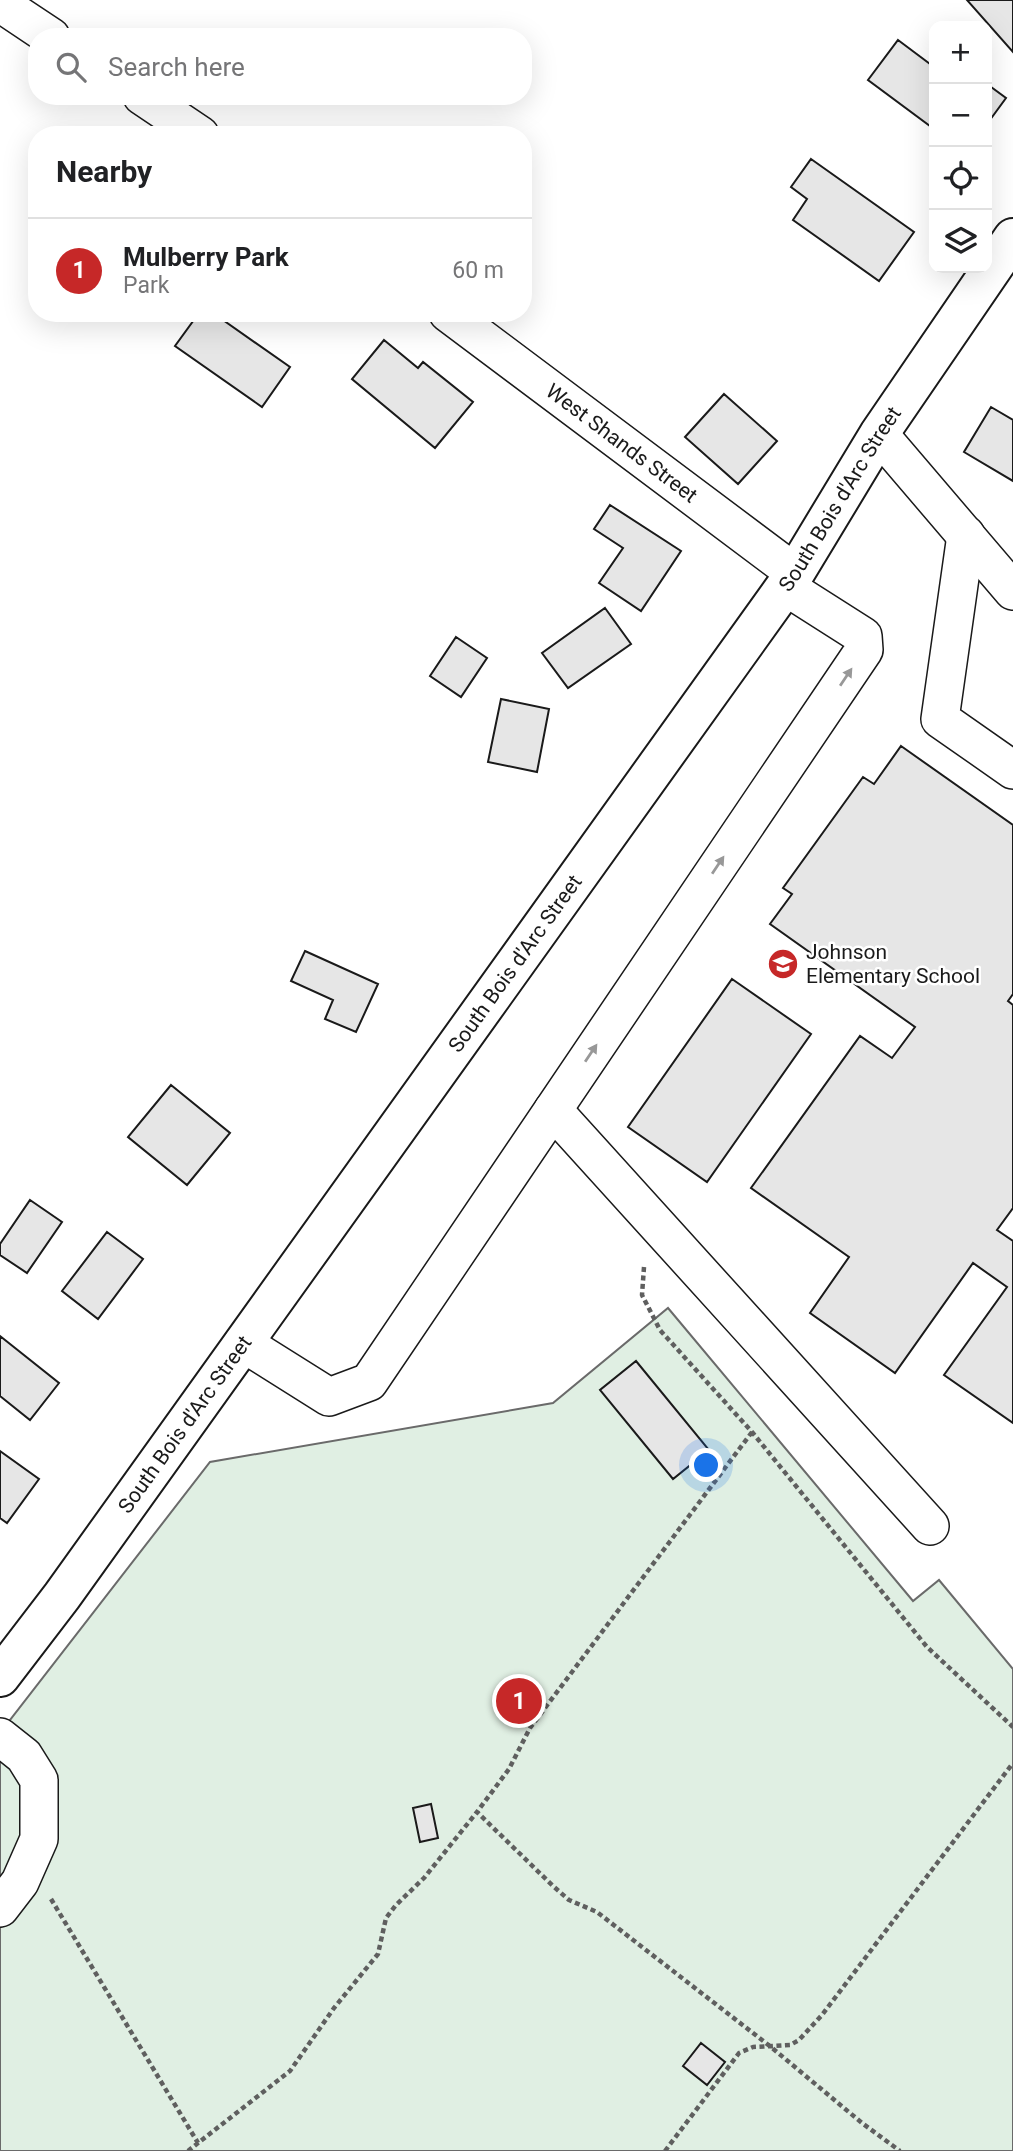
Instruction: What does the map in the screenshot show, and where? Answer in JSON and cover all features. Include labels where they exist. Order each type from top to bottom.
[{"type":"main road","name":"South Bois d'Arc Street","points":[[0,1677],[62,1595],[790,580],[879,435],[1013,238]]},
{"type":"street","points":[[0,3],[38,28]]},
{"type":"street","points":[[155,105],[187,126]]},
{"type":"street","name":"West Shands Street","points":[[460,322],[863,636],[864,650],[553,1110]]},
{"type":"street","points":[[879,435],[1013,591]]},
{"type":"street","points":[[966,535],[940,719],[1013,770]]},
{"type":"street","points":[[243,1343],[329,1397],[369,1382],[553,1110],[930,1526]]},
{"type":"street","points":[[0,1737],[24,1756],[39,1780],[39,1839],[20,1881],[0,1908]]},
{"type":"path","points":[[644,1266],[642,1295],[660,1330],[752,1432],[927,1647],[1013,1727]]},
{"type":"path","points":[[188,2151],[290,2071],[334,2008],[378,1954],[386,1918],[424,1878],[477,1812],[509,1769],[530,1728],[752,1432]]},
{"type":"path","points":[[665,2151],[740,2053],[753,2047],[790,2045],[799,2040],[822,2015],[1013,1763]]},
{"type":"path","points":[[477,1812],[569,1900],[597,1912],[900,2151]]},
{"type":"path","points":[[27,1865],[40,1881],[198,2143]]},
{"type":"green space","points":[[668,1308],[913,1601],[939,1580],[1013,1669],[1013,2151],[0,2151],[0,1733],[210,1462],[553,1403]]},
{"type":"building","points":[[967,0],[1013,0],[1013,52],[992,28],[992,21],[986,21]]},
{"type":"building","points":[[898,40],[929,63],[929,125],[868,80]]},
{"type":"building","points":[[992,88],[1006,98],[992,117]]},
{"type":"building","points":[[811,159],[914,232],[879,281],[793,220],[807,199],[791,187]]},
{"type":"building","points":[[192,322],[226,322],[290,367],[262,407],[175,346]]},
{"type":"building","points":[[384,340],[418,368],[423,362],[473,402],[435,448],[352,379]]},
{"type":"building","points":[[724,394],[777,441],[738,484],[685,437]]},
{"type":"building","points":[[991,407],[1013,420],[1013,481],[964,452]]},
{"type":"building","points":[[610,505],[681,551],[641,611],[599,583],[623,548],[594,529]]},
{"type":"building","points":[[605,608],[631,644],[568,688],[542,653]]},
{"type":"building","points":[[456,637],[487,658],[461,697],[430,676]]},
{"type":"building","points":[[501,699],[549,709],[537,772],[488,762]]},
{"type":"building","points":[[901,746],[1013,825],[1013,994],[1008,1001],[1013,1005],[1013,1208],[997,1230],[1013,1241],[1013,1423],[944,1375],[1007,1287],[973,1263],[895,1373],[810,1313],[849,1257],[751,1188],[860,1036],[892,1058],[915,1027],[770,924],[792,894],[783,888],[863,777],[874,784]]},
{"type":"building","points":[[305,951],[378,984],[356,1032],[325,1019],[333,1000],[291,981]]},
{"type":"building","points":[[732,979],[811,1034],[707,1182],[628,1127]]},
{"type":"building","points":[[171,1085],[230,1133],[187,1185],[128,1137]]},
{"type":"building","points":[[30,1200],[62,1222],[27,1273],[0,1255],[0,1244]]},
{"type":"building","points":[[107,1232],[143,1259],[98,1319],[62,1291]]},
{"type":"building","points":[[0,1336],[59,1383],[30,1420],[0,1396]]},
{"type":"building","points":[[636,1361],[709,1450],[673,1479],[600,1390]]},
{"type":"building","points":[[0,1451],[39,1479],[7,1523],[0,1518]]},
{"type":"building","points":[[431,1804],[438,1838],[420,1842],[413,1808]]},
{"type":"building","points":[[701,2043],[725,2062],[707,2085],[683,2066]]},
{"type":"place","name":"Johnson Elementary School","points":[[783,964]]},
{"type":"place","name":"Mulberry Park","points":[[519,1701]]}]
